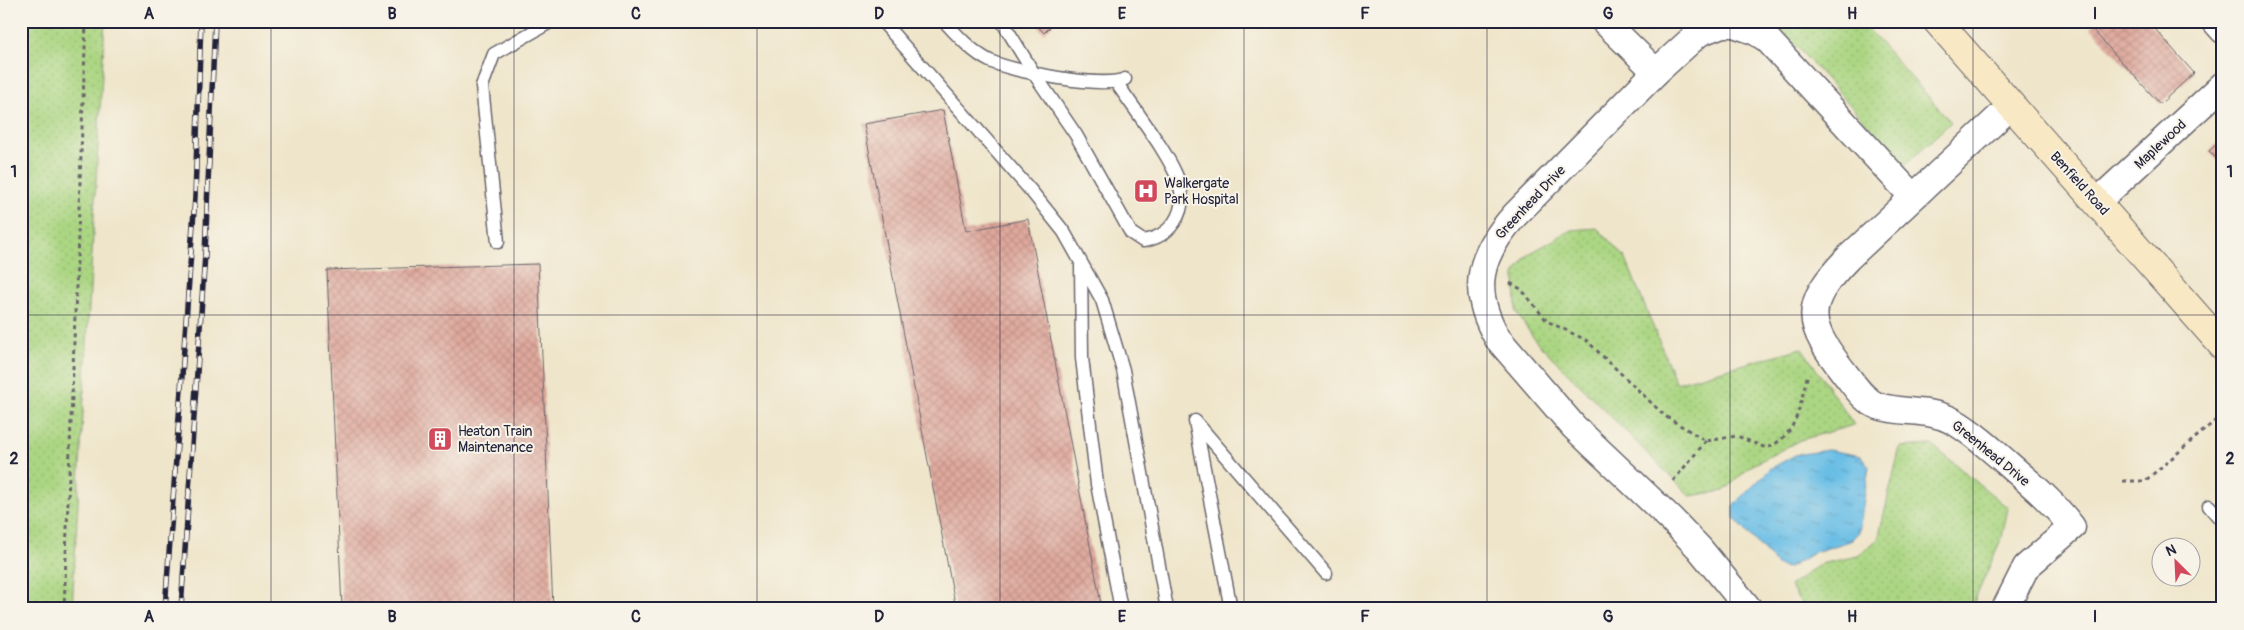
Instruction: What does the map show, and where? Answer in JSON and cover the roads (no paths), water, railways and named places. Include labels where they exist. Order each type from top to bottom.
[{"type":"street","points":[[1604,21],[1656,72]]},
{"type":"street","name":"Benfield Road","points":[[1937,21],[2223,346]]},
{"type":"street","points":[[2215,21],[2223,30]]},
{"type":"street","name":"Greenhead Drive","points":[[1749,609],[1699,548],[1574,427],[1498,339],[1486,313],[1481,283],[1485,258],[1502,230],[1656,72],[1699,34],[1722,24],[1734,24],[1754,31],[1780,51],[1912,196]]},
{"type":"street","name":"Maplewood","points":[[2097,202],[2223,86]]},
{"type":"street","name":"Greenhead Drive","points":[[2004,609],[2026,568],[2072,526],[2048,499],[1980,440],[1954,422],[1929,412],[1891,409],[1868,401],[1826,350],[1818,335],[1814,320],[1814,306],[1820,291],[1830,276],[1912,196],[2011,106]]},
{"type":"lane","points":[[498,242],[482,86],[494,54],[552,21]]},
{"type":"lane","points":[[882,21],[1032,192],[1064,232],[1082,260],[1102,300],[1123,370],[1168,609]]},
{"type":"lane","points":[[944,21],[988,61],[1033,72],[1064,78],[1121,80],[1180,185],[1181,204],[1174,224],[1167,231],[1151,240],[1143,241],[1131,233],[1076,135],[1033,72],[1002,21]]},
{"type":"lane","points":[[1082,260],[1082,358],[1097,484],[1121,609]]},
{"type":"lane","points":[[1231,609],[1195,421],[1326,573]]},
{"type":"lane","points":[[2209,506],[2223,522]]},
{"type":"water","points":[[1828,450],[1861,456],[1869,466],[1859,532],[1850,541],[1815,552],[1789,568],[1778,566],[1734,518],[1734,505],[1770,469],[1795,455]]},
{"type":"railway","points":[[165,609],[195,197],[201,21]]},
{"type":"railway","points":[[181,609],[205,254],[215,21]]},
{"type":"place","name":"Walkergate Park Hospital","points":[[1146,191]]},
{"type":"place","name":"Heaton Train Maintenance","points":[[440,439]]}]
